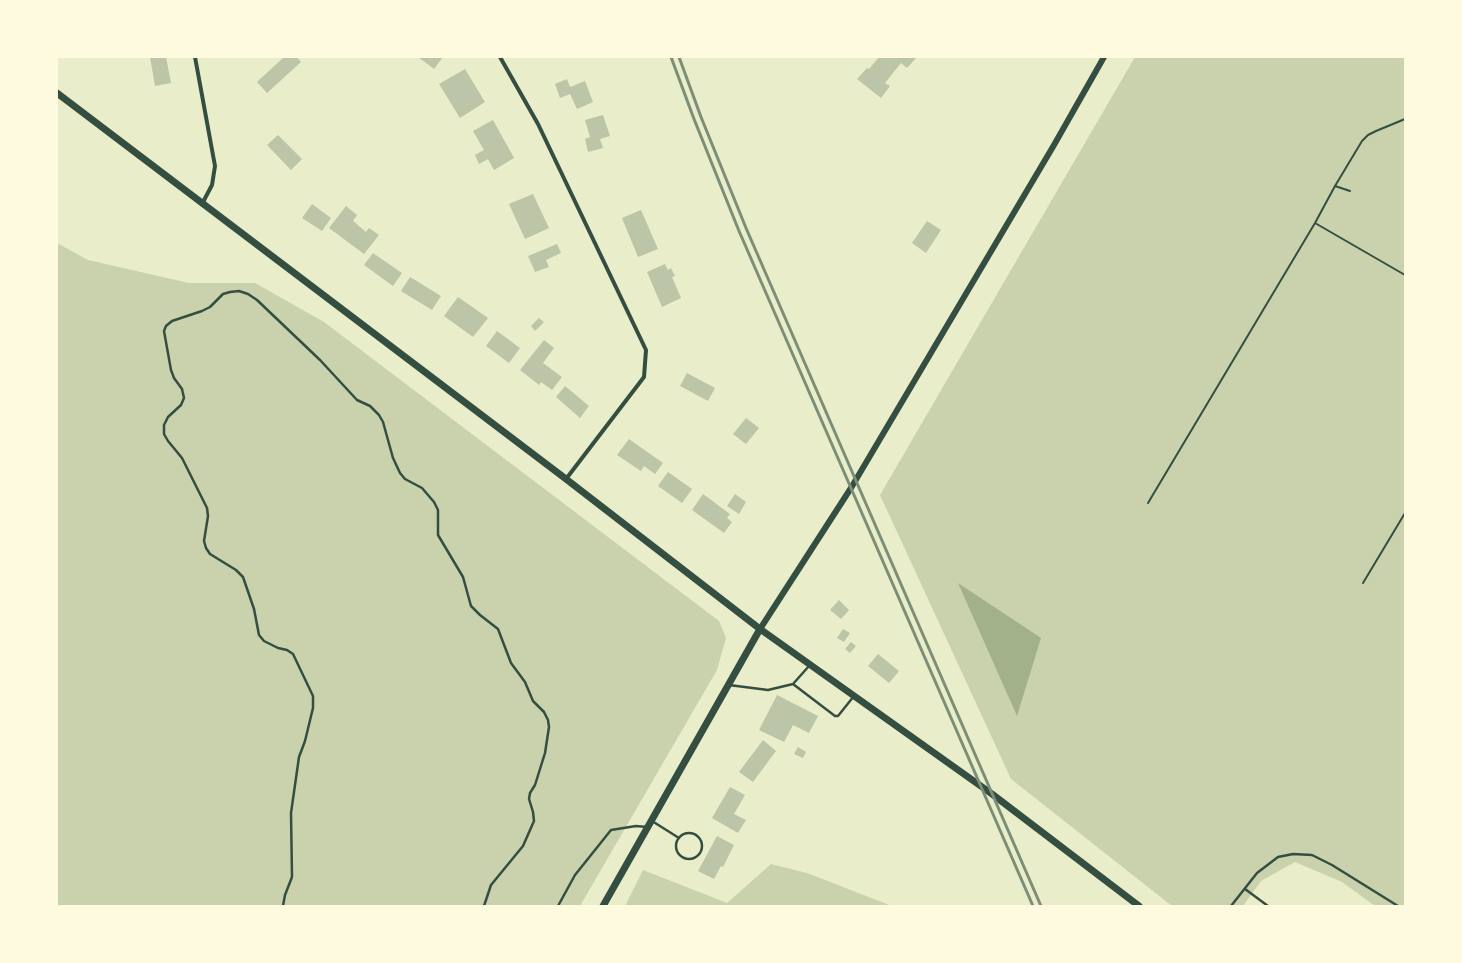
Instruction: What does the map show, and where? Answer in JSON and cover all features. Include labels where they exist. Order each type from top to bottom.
[{"type":"main road","points":[[57,92],[202,204],[566,479],[760,629],[992,794],[1139,906]]},
{"type":"main road","points":[[603,906],[760,629]]},
{"type":"street","points":[[196,57],[215,166],[212,185],[202,204]]},
{"type":"street","points":[[500,57],[538,124],[646,350],[644,377],[566,479]]},
{"type":"street","points":[[760,629],[851,488],[1054,145],[1104,57]]},
{"type":"lane","points":[[284,906],[285,895],[292,877],[291,813],[299,757],[305,741],[313,708],[313,696],[293,654],[264,641],[259,635],[254,609],[243,577],[236,570],[210,554],[206,548],[204,541],[208,516],[207,508],[182,458],[164,434],[164,425],[168,417],[180,405],[184,398],[182,389],[174,378],[171,370],[164,331],[166,326],[172,321],[210,307],[223,294],[239,291],[248,294],[257,300],[320,360],[357,400],[370,406],[379,414],[383,422],[393,458],[400,473],[405,479],[422,488],[434,502],[438,510],[438,535],[463,577],[471,606],[498,629],[511,663],[524,682],[533,701],[544,712],[548,720],[549,727],[545,753],[529,799],[534,821],[523,846],[491,885],[484,906]]},
{"type":"lane","points":[[729,684],[768,690],[793,684],[810,665]]},
{"type":"lane","points":[[793,684],[835,716],[838,716],[854,696]]},
{"type":"lane","points":[[558,906],[575,875],[611,830],[649,824],[679,838]]},
{"type":"lane","points":[[692,833],[700,839],[702,848],[698,856],[690,860],[681,857],[676,850],[676,840],[679,838],[683,834],[692,833]]},
{"type":"lane","points":[[1231,906],[1257,873],[1278,857],[1293,854],[1312,855],[1332,865],[1398,906]]},
{"type":"lane","points":[[1245,889],[1268,906]]},
{"type":"path","points":[[1148,503],[1315,223],[1362,141],[1368,135],[1405,119]]},
{"type":"path","points":[[1335,186],[1350,191]]},
{"type":"path","points":[[1315,223],[1405,275]]},
{"type":"path","points":[[1363,583],[1405,514]]},
{"type":"shaded area","points":[[1135,57],[1405,57],[1405,906],[1375,906],[1342,882],[1295,862],[1261,881],[1243,906],[1172,906],[1011,779],[880,495]]},
{"type":"shaded area","points":[[57,243],[88,260],[189,283],[255,283],[324,322],[719,621],[726,638],[717,670],[580,906],[57,906]]},
{"type":"shaded area","points":[[958,583],[1041,638],[1017,716]]},
{"type":"shaded area","points":[[771,864],[807,873],[892,906],[625,906],[643,870],[727,903]]},
{"type":"building","points":[[150,57],[166,57],[171,83],[155,86]]},
{"type":"building","points":[[284,57],[297,57],[301,62],[267,93],[257,82]]},
{"type":"building","points":[[418,57],[443,57],[434,69]]},
{"type":"building","points":[[879,57],[917,57],[907,68],[901,63],[885,83],[890,86],[881,98],[857,79],[867,68],[869,69]]},
{"type":"building","points":[[465,69],[485,102],[460,118],[439,84]]},
{"type":"building","points":[[567,79],[570,87],[585,81],[593,102],[577,109],[570,94],[560,98],[555,84]]},
{"type":"building","points":[[603,115],[610,136],[600,139],[603,148],[588,152],[585,139],[590,137],[585,120]]},
{"type":"building","points":[[493,120],[514,158],[494,170],[488,159],[479,164],[475,155],[484,150],[473,131]]},
{"type":"building","points":[[278,135],[302,159],[291,170],[267,145]]},
{"type":"building","points":[[533,194],[549,228],[525,239],[509,204]]},
{"type":"building","points":[[312,204],[331,218],[322,231],[302,218]]},
{"type":"building","points":[[346,206],[357,215],[353,221],[366,232],[369,228],[379,235],[364,254],[329,228]]},
{"type":"building","points":[[641,210],[658,249],[638,257],[622,218]]},
{"type":"building","points":[[927,221],[941,230],[926,253],[912,243]]},
{"type":"building","points":[[557,244],[561,253],[546,260],[549,267],[535,272],[528,256]]},
{"type":"building","points":[[373,253],[402,273],[393,286],[364,265]]},
{"type":"building","points":[[665,264],[668,270],[671,268],[675,276],[672,277],[681,298],[662,307],[647,272]]},
{"type":"building","points":[[410,277],[441,296],[432,310],[401,291]]},
{"type":"building","points":[[458,297],[488,318],[473,337],[444,316]]},
{"type":"building","points":[[539,318],[544,322],[535,331],[531,326]]},
{"type":"building","points":[[497,331],[520,348],[509,363],[486,346]]},
{"type":"building","points":[[544,340],[554,348],[543,363],[562,377],[552,390],[541,382],[539,385],[520,370]]},
{"type":"building","points":[[687,373],[715,388],[708,401],[680,386]]},
{"type":"building","points":[[565,386],[589,406],[580,418],[556,397]]},
{"type":"building","points":[[746,418],[759,428],[746,444],[733,434]]},
{"type":"building","points":[[629,439],[663,463],[655,474],[644,466],[641,471],[617,455]]},
{"type":"building","points":[[668,472],[692,489],[682,503],[658,486]]},
{"type":"building","points":[[703,494],[730,514],[727,518],[732,522],[724,533],[692,510]]},
{"type":"building","points":[[735,494],[746,502],[739,514],[727,506]]},
{"type":"building","points":[[839,600],[849,610],[841,619],[830,610]]},
{"type":"building","points":[[843,629],[850,633],[844,642],[837,638]]},
{"type":"building","points":[[851,642],[856,646],[850,653],[845,649]]},
{"type":"building","points":[[878,654],[899,671],[889,683],[868,666]]},
{"type":"building","points":[[777,695],[818,716],[809,733],[793,725],[784,742],[759,730]]},
{"type":"building","points":[[763,740],[776,751],[753,782],[739,772]]},
{"type":"building","points":[[798,747],[806,752],[803,758],[794,754]]},
{"type":"building","points":[[730,787],[745,795],[734,814],[746,820],[738,833],[712,818]]},
{"type":"building","points":[[717,836],[734,845],[723,867],[721,866],[714,879],[698,871]]},
{"type":"railway","points":[[671,57],[739,231],[1033,906]]},
{"type":"railway","points":[[679,57],[701,117],[746,228],[1041,906]]}]
